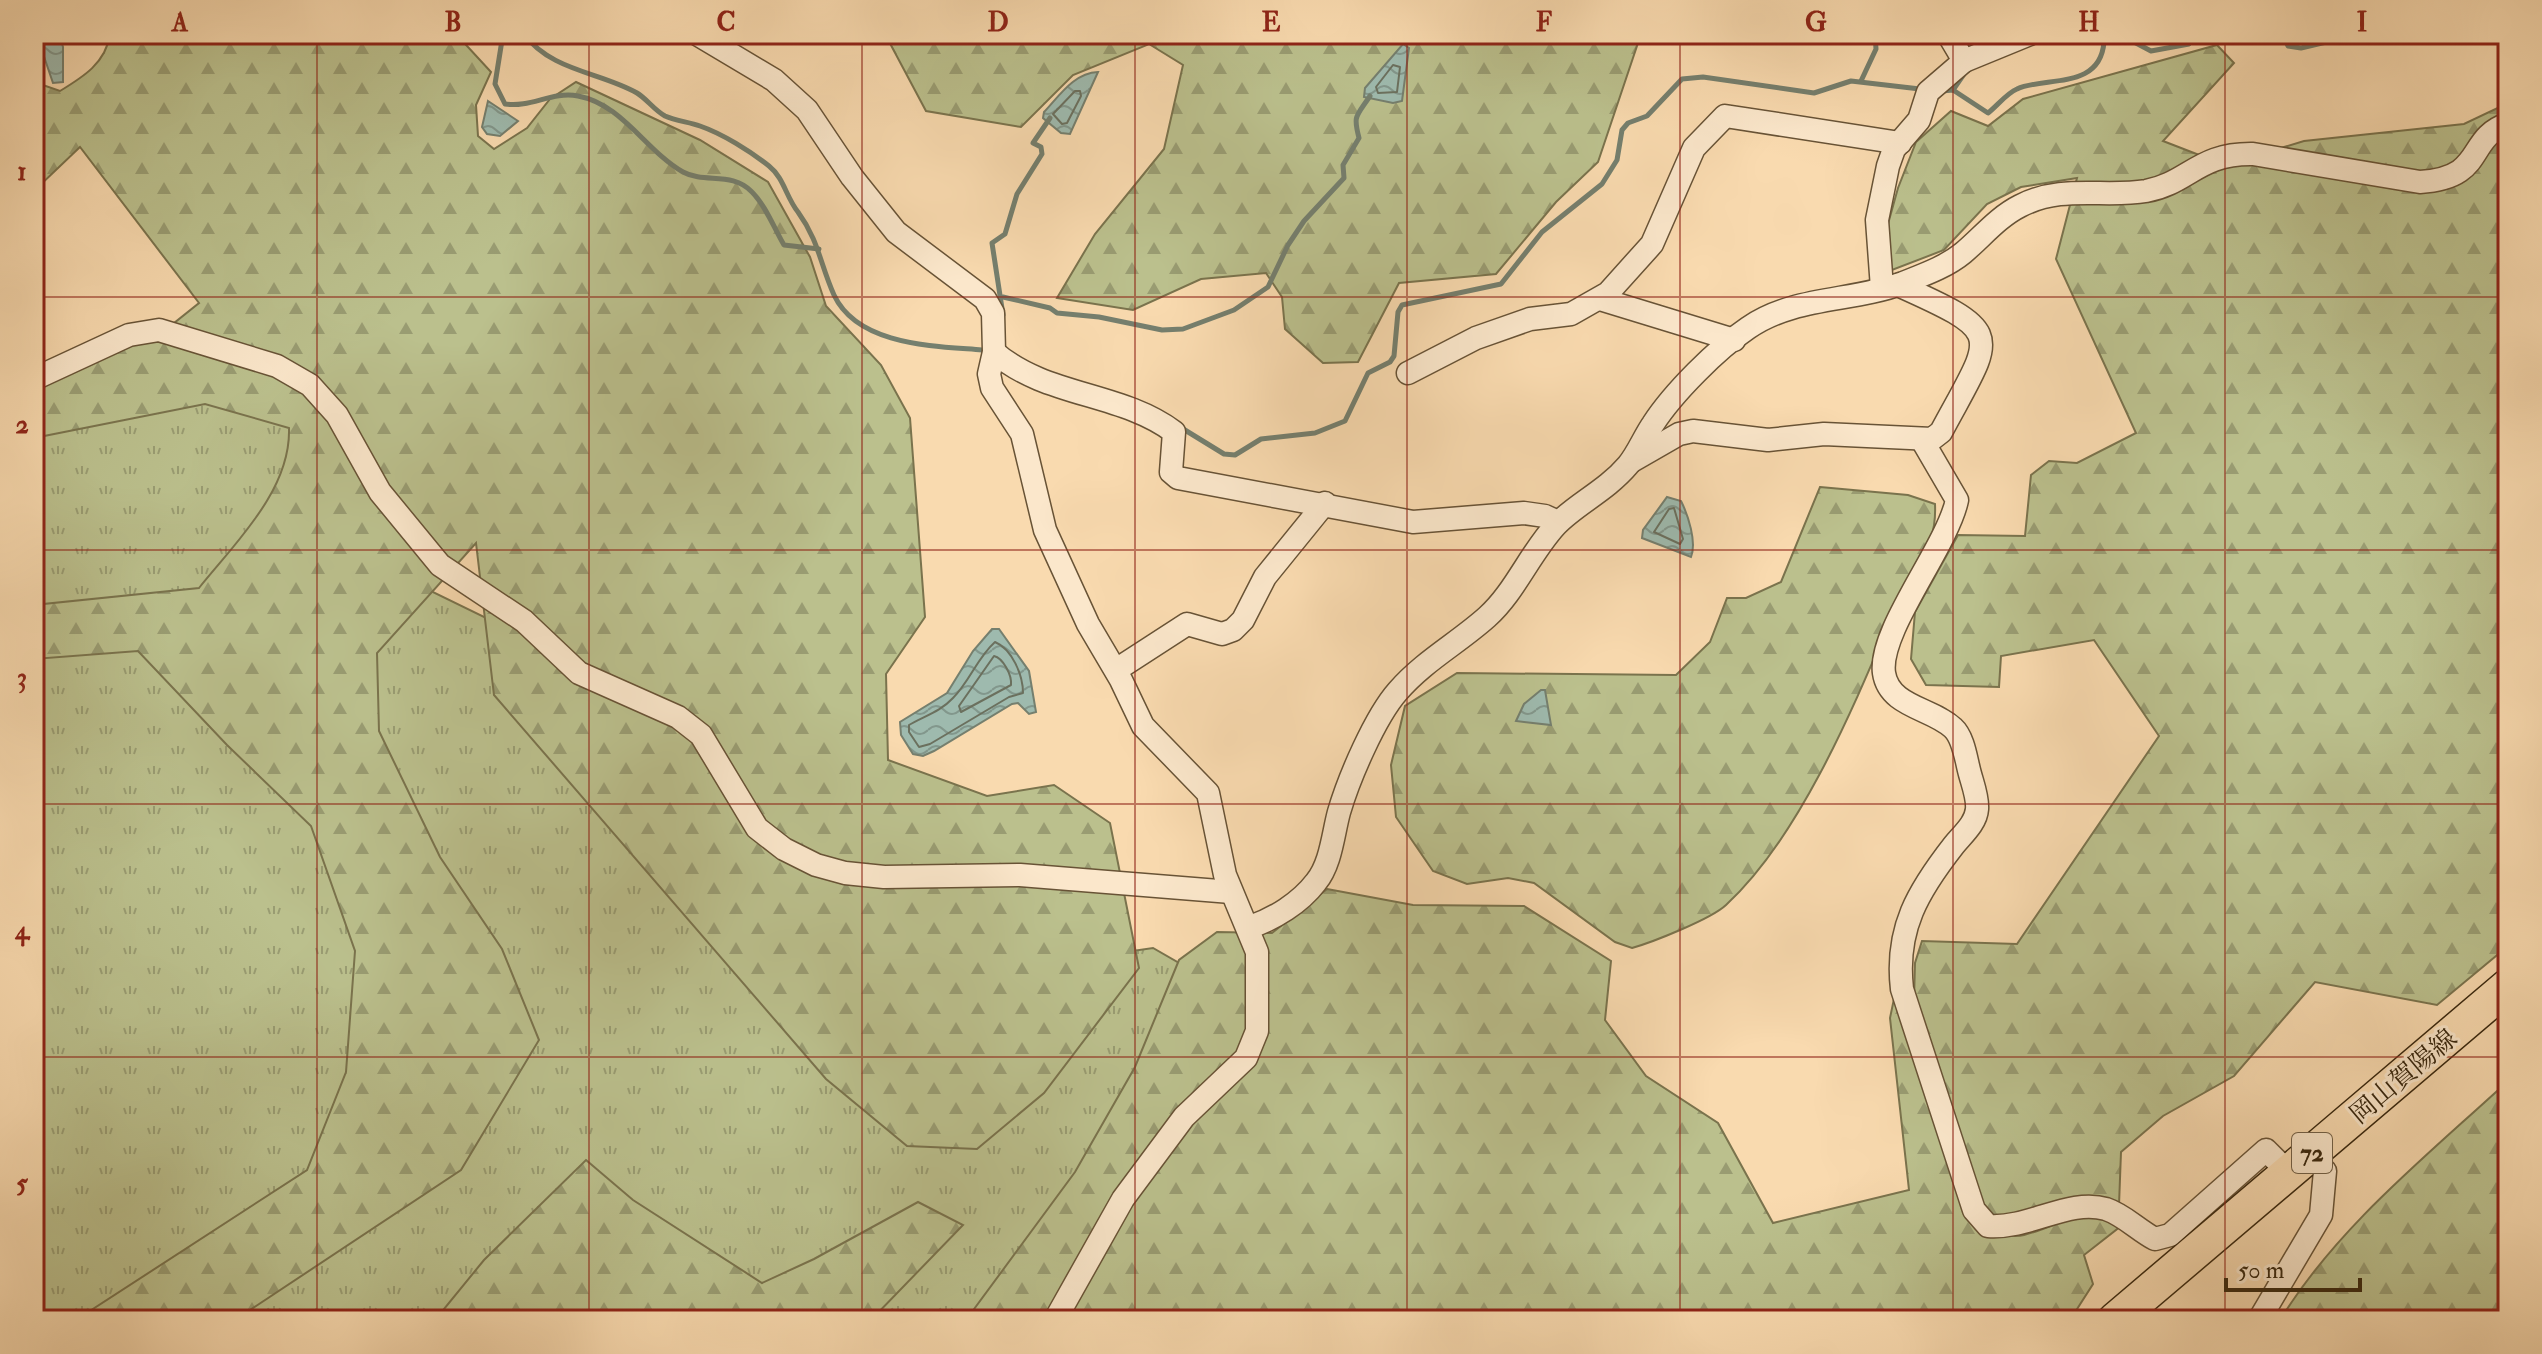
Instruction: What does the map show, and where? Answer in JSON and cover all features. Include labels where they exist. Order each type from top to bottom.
[{"type":"main road","name":"岡山賀陽線","points":[[2115,1320],[2508,986]]},
{"type":"main road","name":"岡山賀陽線","points":[[2150,1320],[2508,1014]]},
{"type":"street","points":[[697,34],[761,71],[807,110],[852,177],[896,232],[985,299],[993,313],[994,352],[989,374],[992,388],[1022,434],[1045,530],[1088,624],[1116,670],[1143,726],[1208,793],[1231,892],[1250,927],[1257,952],[1257,1031],[1246,1058],[1184,1117],[1123,1199],[1055,1320]]},
{"type":"street","points":[[1948,34],[1964,61]]},
{"type":"street","points":[[1890,287],[1877,220],[1888,166],[1900,143],[1919,120],[1929,91],[1964,61],[2030,34]]},
{"type":"street","points":[[1408,373],[1476,338],[1530,319],[1571,314],[1600,299],[1652,244],[1694,148],[1725,116],[1900,143]]},
{"type":"street","points":[[1250,927],[1271,920],[1316,883],[1326,865],[1341,806],[1377,727],[1397,692],[1440,652],[1488,616],[1558,522],[1603,491],[1631,462],[1671,401],[1734,340],[1768,315],[1890,287],[1960,256],[2001,217],[2040,197],[2077,191],[2143,191],[2213,158],[2230,154],[2253,154],[2420,182],[2442,181],[2471,164],[2489,133],[2508,124]]},
{"type":"street","points":[[1631,462],[1679,434],[1693,431],[1768,440],[1824,434],[1922,440],[1941,432],[1984,353],[1982,337],[1973,324],[1956,311],[1890,287]]},
{"type":"street","points":[[1600,299],[1734,340]]},
{"type":"street","points":[[34,379],[129,335],[159,330],[277,366],[310,385],[337,415],[380,492],[440,565],[524,621],[579,673],[678,717],[701,735],[757,828],[784,849],[816,865],[845,873],[884,877],[1020,875],[1231,892]]},
{"type":"street","points":[[994,352],[1007,363],[1035,377],[1154,417],[1174,432],[1171,472],[1178,478],[1325,503],[1413,522],[1524,513],[1545,516],[1558,522]]},
{"type":"street","points":[[1922,440],[1957,500],[1948,530],[1895,630],[1884,659],[1884,673],[1888,688],[1899,698],[1953,728],[1960,739],[1978,804],[1976,817],[1931,874],[1912,908],[1899,958],[1902,989],[1974,1210],[1988,1226],[2008,1227],[2084,1205],[2108,1210],[2155,1239],[2170,1235],[2266,1150],[2289,1173]]},
{"type":"street","points":[[1116,670],[1187,624],[1222,634],[1233,630],[1243,620],[1265,577],[1325,503]]},
{"type":"street","points":[[2259,1320],[2321,1215],[2325,1171]]},
{"type":"green space","points":[[110,34],[456,34],[491,72],[476,105],[478,136],[494,149],[527,128],[550,99],[576,82],[700,140],[768,182],[810,257],[826,306],[881,365],[910,418],[925,617],[886,674],[888,760],[987,796],[1054,785],[1110,823],[1139,968],[1044,1093],[977,1149],[907,1146],[826,1079],[494,695],[476,543],[377,653],[379,731],[440,857],[502,949],[539,1040],[461,1170],[235,1320],[76,1320],[307,1170],[346,1072],[355,951],[311,826],[227,745],[138,651],[34,659],[34,605],[199,588],[244,534],[271,494],[287,451],[289,428],[205,404],[34,438],[34,386],[129,341],[159,335],[199,303],[80,147],[34,191],[34,82],[60,91],[69,86],[98,61]]},
{"type":"green space","points":[[885,34],[1641,34],[1598,162],[1556,202],[1496,274],[1399,283],[1358,362],[1323,363],[1285,329],[1282,297],[1266,273],[1201,279],[1133,310],[1057,298],[1095,234],[1164,149],[1183,65],[1149,44],[1073,75],[1021,127],[926,111]]},
{"type":"green space","points":[[2217,45],[2234,63],[2163,141],[2225,165],[2304,141],[2464,124],[2508,103],[2508,946],[2437,1005],[2315,982],[2234,1076],[2163,1116],[2121,1152],[2119,1205],[1996,1218],[1978,1203],[1914,1000],[1915,963],[1922,941],[2017,944],[2159,736],[2094,640],[2001,656],[1999,687],[1926,685],[1911,659],[1915,612],[1958,535],[2025,536],[2031,475],[2049,461],[2077,463],[2136,433],[2056,259],[2077,178],[2021,187],[1987,204],[1944,250],[1892,270],[1883,242],[1898,188],[1916,142],[1951,111],[1988,126],[2023,99]]},
{"type":"green space","points":[[260,379],[404,578],[513,631],[1091,957],[1153,948],[1205,978],[1026,1320],[34,1320],[34,408]]},
{"type":"green space","points":[[1820,487],[1908,495],[1935,504],[1933,531],[1902,593],[1849,716],[1805,800],[1755,875],[1726,905],[1695,923],[1632,948],[1615,942],[1534,883],[1508,878],[1467,884],[1433,871],[1396,817],[1391,765],[1405,706],[1457,673],[1676,675],[1710,642],[1727,598],[1746,598],[1781,582]]},
{"type":"green space","points":[[1327,889],[1413,905],[1524,906],[1611,961],[1605,1020],[1646,1076],[1718,1123],[1773,1223],[1909,1190],[1890,1018],[1896,989],[1986,1233],[2020,1236],[2084,1216],[2107,1219],[2121,1226],[2084,1255],[2093,1284],[2070,1320],[966,1320],[1075,1172],[1135,1067],[1179,960],[1217,932],[1272,933]]},
{"type":"green space","points":[[2508,1081],[2508,1320],[2280,1320],[2329,1253],[2357,1223],[2416,1164]]},
{"type":"green space","points":[[586,1160],[633,1200],[762,1283],[814,1259],[918,1202],[963,1225],[871,1320],[609,1320],[593,1311],[584,1320],[435,1320],[484,1260]]},
{"type":"water","points":[[34,34],[59,34],[63,47],[63,82],[53,83],[39,42],[34,57]]},
{"type":"water","points":[[1403,44],[1409,48],[1402,101],[1393,103],[1364,97],[1365,88]]},
{"type":"water","points":[[1098,72],[1070,134],[1061,133],[1043,118],[1044,112],[1068,86],[1082,76]]},
{"type":"water","points":[[488,101],[518,121],[500,136],[487,134],[482,127]]},
{"type":"water","points":[[1667,497],[1681,501],[1684,507],[1692,536],[1691,557],[1642,538],[1643,530]]},
{"type":"water","points":[[992,629],[999,629],[1029,671],[1036,712],[1029,714],[1018,703],[1012,704],[934,751],[923,756],[913,754],[901,735],[900,722],[947,693],[973,651]]},
{"type":"water","points":[[1545,690],[1551,725],[1516,721],[1524,704]]},
{"type":"waterway","points":[[503,34],[495,84],[505,104],[524,104],[568,95],[594,101],[621,118],[683,172],[736,182],[752,192],[784,245],[819,249]]},
{"type":"waterway","points":[[524,34],[548,56],[623,86],[637,93],[665,116],[718,134],[769,166],[811,233],[834,295],[845,312],[861,325],[899,340],[982,350]]},
{"type":"waterway","points":[[1861,81],[1876,49],[1875,34]]},
{"type":"waterway","points":[[1942,91],[1953,90],[1988,113],[2017,89],[2082,75],[2093,68],[2100,58],[2104,42],[2134,42],[2151,51],[2189,44],[2191,34]]},
{"type":"waterway","points":[[2282,34],[2288,46],[2301,48],[2360,34]]},
{"type":"waterway","points":[[1959,37],[1978,47]]},
{"type":"waterway","points":[[1953,90],[1964,74]]},
{"type":"waterway","points":[[1180,427],[1224,454],[1235,455],[1261,439],[1315,433],[1345,421],[1368,373],[1390,362],[1394,356],[1398,312],[1402,305],[1501,284],[1542,232],[1602,184],[1617,160],[1622,130],[1628,123],[1647,116],[1682,79],[1703,77],[1814,93],[1851,81],[1920,89]]},
{"type":"waterway","points":[[1003,297],[1050,308],[1057,313],[1099,317],[1162,330],[1183,329],[1234,310],[1268,287],[1288,245],[1304,221],[1344,178],[1343,165],[1359,138],[1357,116],[1370,96]]},
{"type":"waterway","points":[[1003,315],[992,243],[1005,234],[1017,194],[1042,154],[1041,147],[1033,143],[1050,118]]}]
